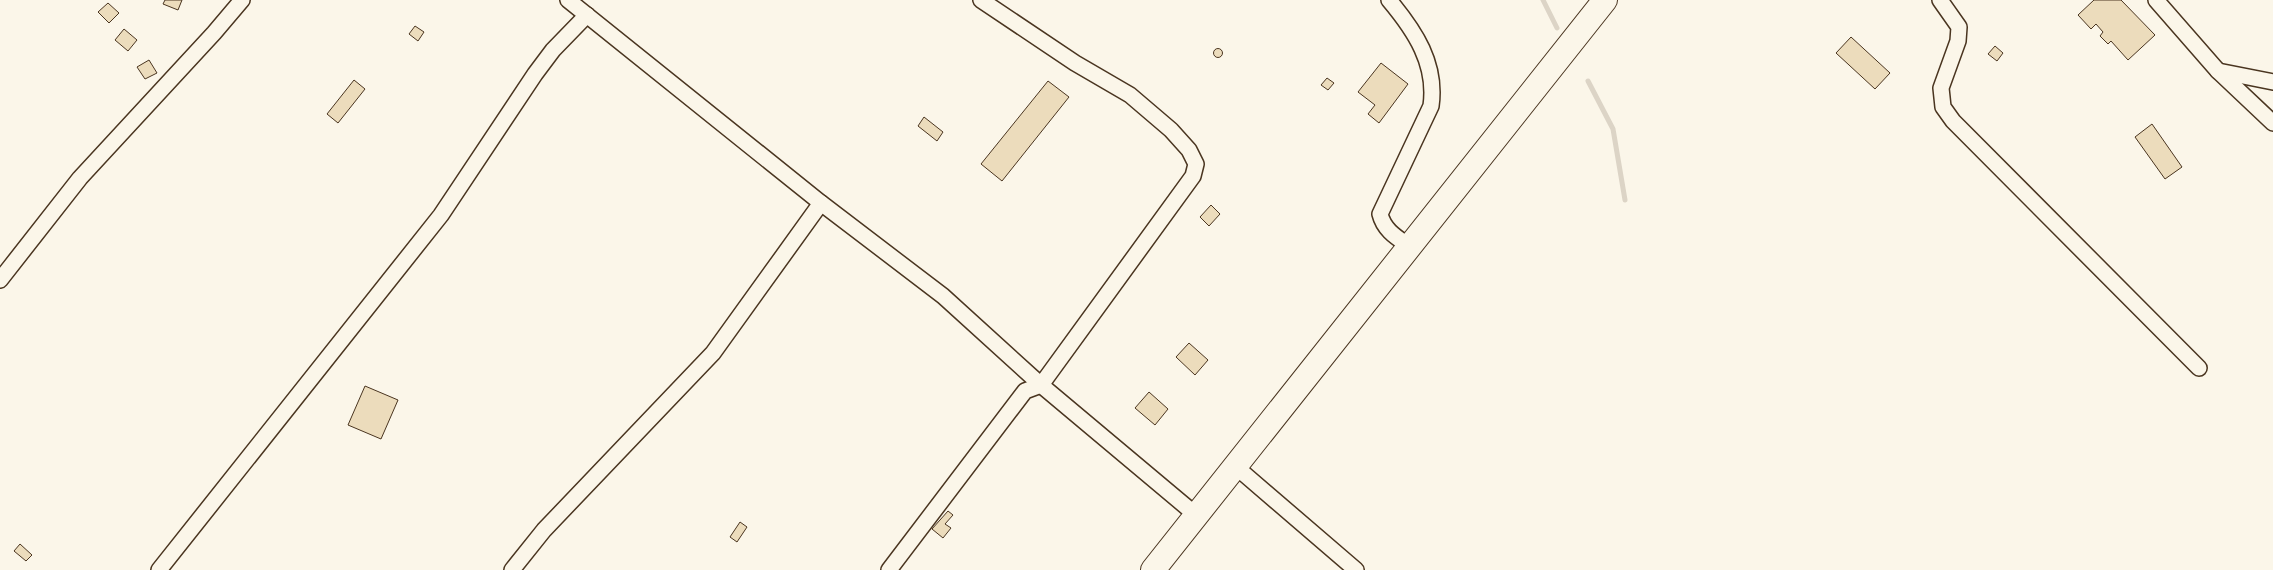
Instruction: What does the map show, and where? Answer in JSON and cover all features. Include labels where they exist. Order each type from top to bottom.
[{"type":"main road","points":[[1153,570],[1605,0]]},
{"type":"street","points":[[0,280],[80,178],[214,33],[242,0]]},
{"type":"street","points":[[568,0],[821,203],[942,296],[1041,385],[1196,515]]},
{"type":"street","points":[[889,570],[1025,392],[1041,385],[1193,176],[1196,164],[1188,150],[1171,130],[1130,95],[1076,63],[981,0]]},
{"type":"street","points":[[1389,0],[1410,25],[1419,41],[1434,87],[1431,106],[1407,161],[1387,196],[1380,214],[1382,224],[1394,236],[1410,246]]},
{"type":"street","points":[[1940,0],[1959,27],[1958,41],[1941,88],[1943,106],[1953,120],[2199,368]]},
{"type":"street","points":[[2156,0],[2218,71],[2273,123]]},
{"type":"street","points":[[159,570],[441,216],[535,74],[553,50],[587,16]]},
{"type":"street","points":[[2218,71],[2273,82]]},
{"type":"street","points":[[512,570],[544,530],[713,353],[821,203]]},
{"type":"street","points":[[1235,466],[1356,570]]},
{"type":"building","points":[[165,0],[182,0],[178,10],[163,4]]},
{"type":"building","points":[[2094,0],[2121,0],[2155,35],[2128,60],[2111,41],[2108,44],[2100,36],[2103,32],[2096,24],[2091,29],[2078,15]]},
{"type":"building","points":[[108,3],[119,13],[109,23],[98,12]]},
{"type":"building","points":[[415,26],[424,32],[418,41],[409,34]]},
{"type":"building","points":[[124,29],[137,40],[128,51],[115,40]]},
{"type":"building","points":[[1851,37],[1890,73],[1875,89],[1836,53]]},
{"type":"building","points":[[1995,46],[2003,53],[1997,61],[1988,54]]},
{"type":"building","points":[[1218,48],[1223,53],[1218,58],[1213,53]]},
{"type":"building","points":[[149,60],[157,73],[145,79],[137,67]]},
{"type":"building","points":[[1381,63],[1408,84],[1379,123],[1368,114],[1375,105],[1358,92]]},
{"type":"building","points":[[1327,78],[1334,83],[1328,90],[1321,85]]},
{"type":"building","points":[[354,80],[365,89],[338,123],[327,114]]},
{"type":"building","points":[[1048,81],[1069,97],[1002,181],[981,164]]},
{"type":"building","points":[[924,117],[943,132],[937,141],[918,126]]},
{"type":"building","points":[[2152,124],[2182,167],[2165,179],[2135,137]]},
{"type":"building","points":[[1211,205],[1220,214],[1209,226],[1200,217]]},
{"type":"building","points":[[1189,343],[1208,360],[1195,375],[1176,357]]},
{"type":"building","points":[[365,386],[398,400],[381,439],[348,425]]},
{"type":"building","points":[[1149,392],[1168,409],[1155,425],[1135,408]]},
{"type":"building","points":[[948,511],[953,515],[945,524],[951,528],[943,538],[932,529]]},
{"type":"building","points":[[740,522],[747,527],[737,542],[730,537]]},
{"type":"building","points":[[20,544],[32,555],[26,561],[14,551]]},
{"type":"waterway","points":[[1543,0],[1557,28]]},
{"type":"waterway","points":[[1588,81],[1613,129],[1625,200]]}]
